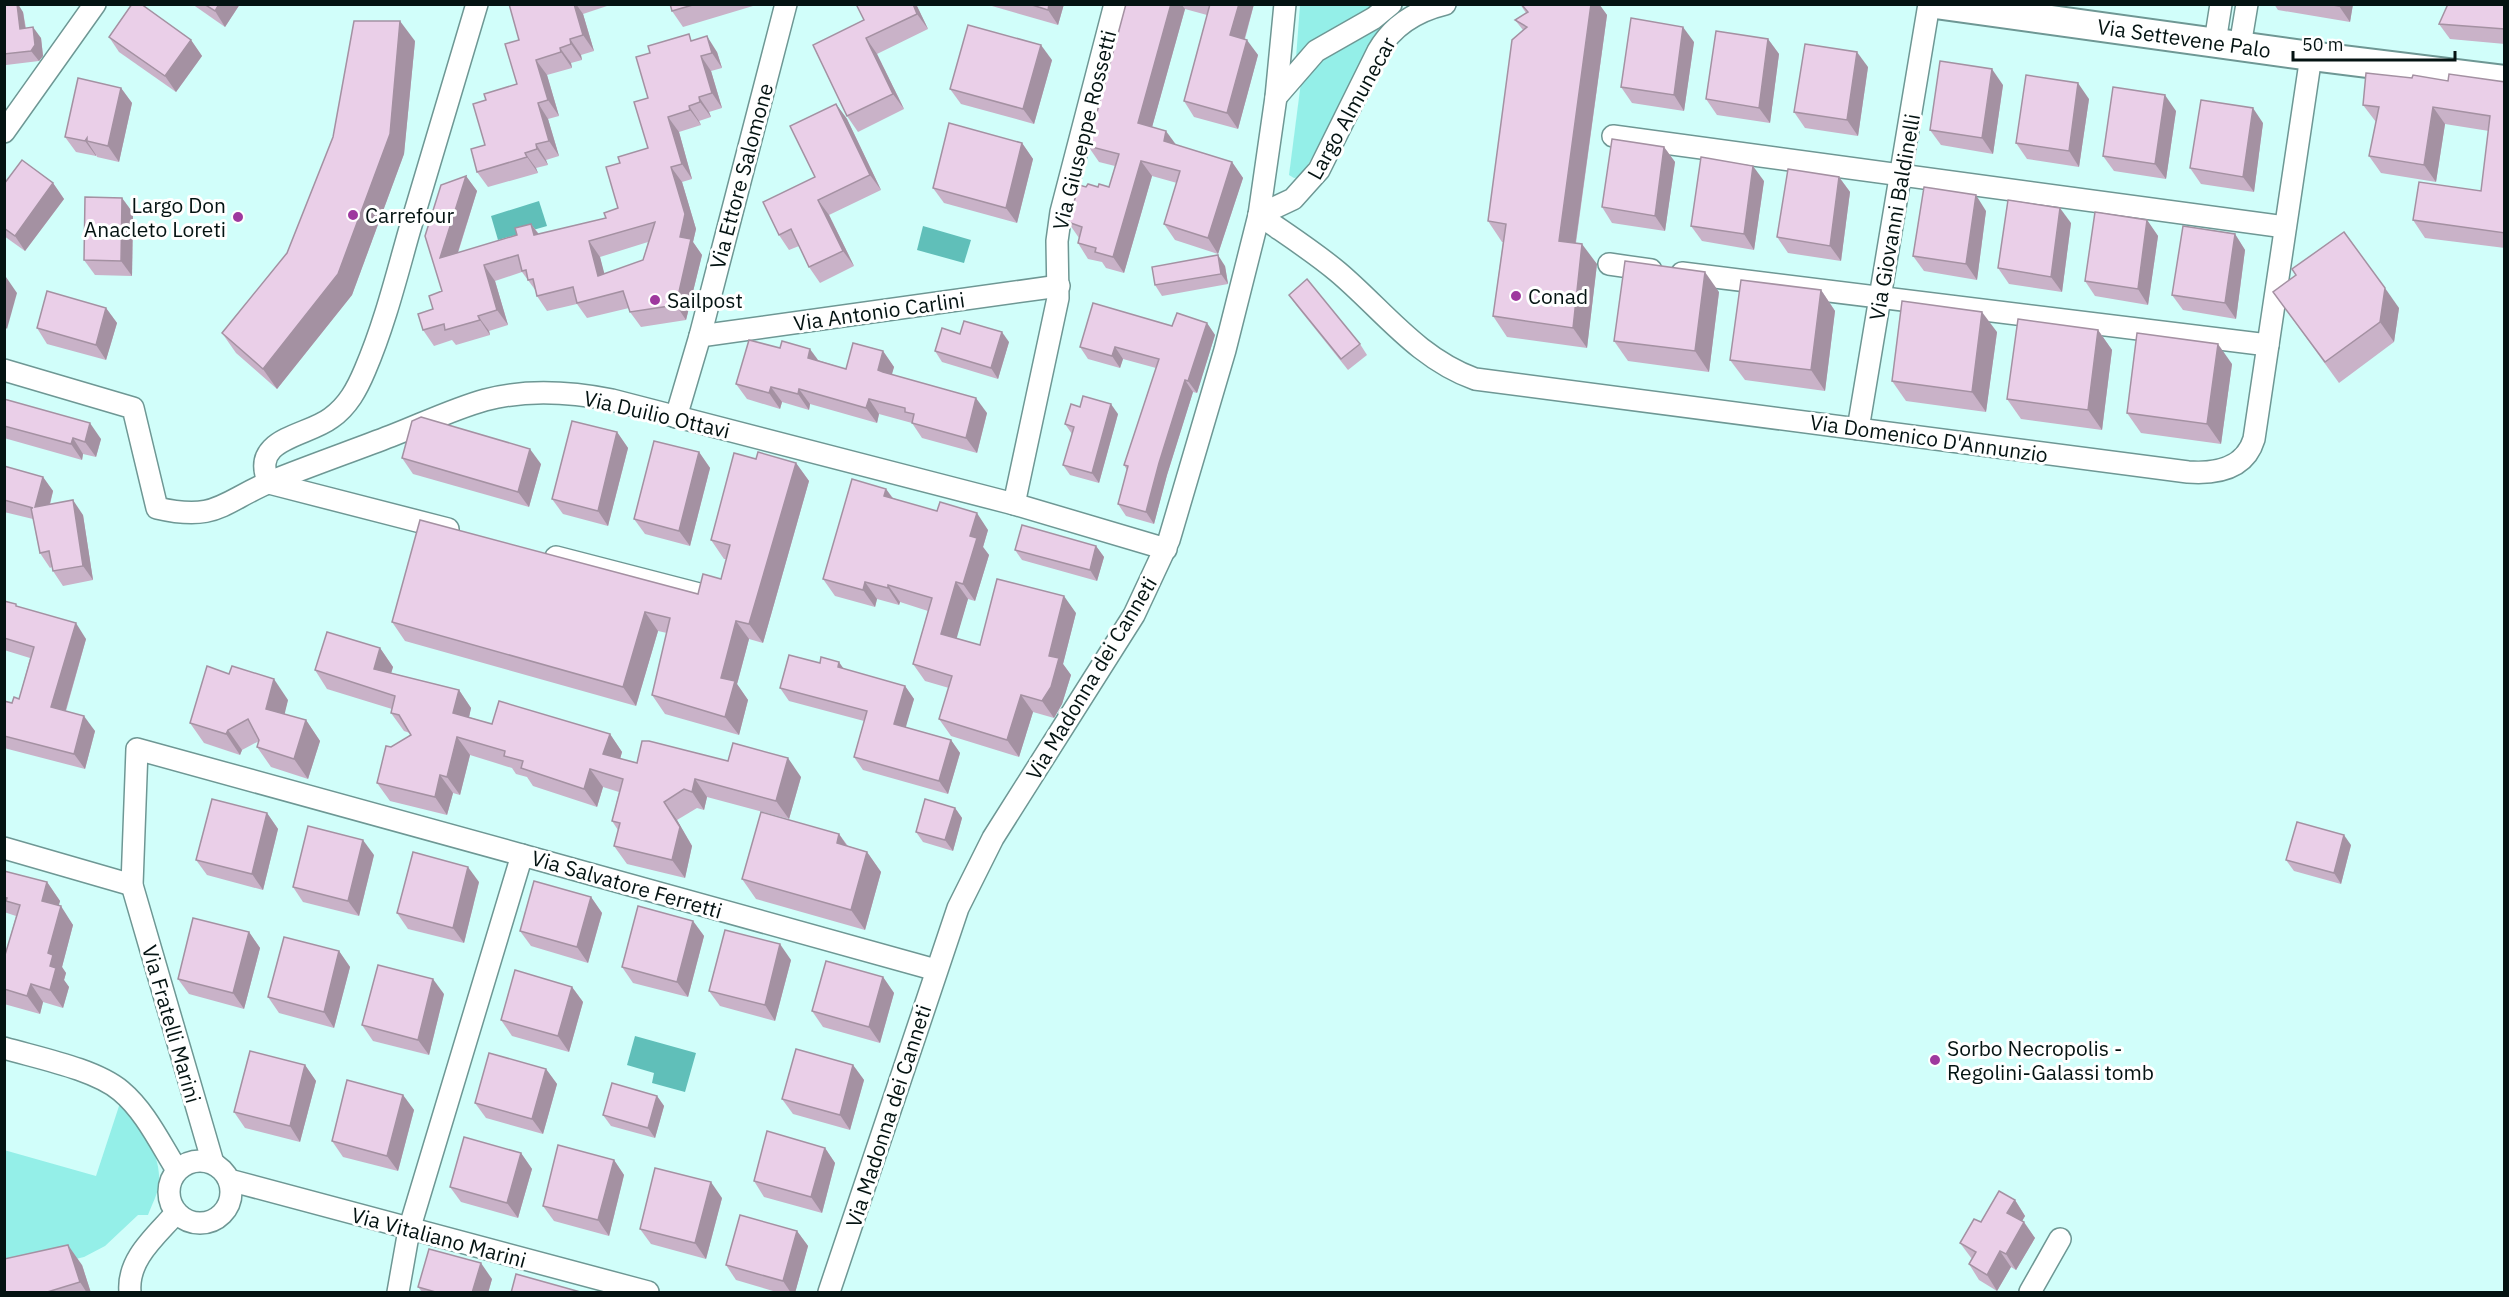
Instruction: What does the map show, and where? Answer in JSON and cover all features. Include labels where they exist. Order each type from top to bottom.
[{"type":"street","points":[[4,132],[95,4]]},
{"type":"street","points":[[463,533],[269,483],[265,462],[270,449],[276,444],[317,427],[333,417],[349,401],[365,371],[380,329],[477,4]]},
{"type":"street","name":"Via Ettore Salomone","points":[[676,417],[700,336],[786,4]]},
{"type":"street","name":"Via Giuseppe Rossetti","points":[[1014,504],[1056,309],[1059,286],[1057,241],[1061,212],[1115,4]]},
{"type":"street","name":"Via Madonna dei Canneti","points":[[829,1293],[958,908],[983,857],[1122,636],[1166,549],[1185,493],[1226,350],[1259,215],[1276,98],[1285,4]]},
{"type":"street","name":"Largo Almunecar","points":[[1276,98],[1316,51],[1374,18],[1391,4]]},
{"type":"street","name":"Largo Almunecar","points":[[1259,215],[1293,199],[1319,170],[1377,51],[1389,35],[1413,15],[1445,4]]},
{"type":"street","name":"Via Giovanni Baldinelli","points":[[1858,429],[1929,4]]},
{"type":"street","name":"Via Settevene Palo","points":[[1935,4],[2028,10],[2228,44],[2505,80]]},
{"type":"street","points":[[2221,4],[2228,44]]},
{"type":"street","points":[[2228,44],[2247,4]]},
{"type":"street","name":"Via Domenico D'Annunzio","points":[[1259,215],[1339,273],[1397,330],[1430,356],[1455,372],[1475,379],[2188,472],[2215,472],[2237,464],[2252,447],[2311,56]]},
{"type":"street","points":[[1613,136],[2285,227]]},
{"type":"street","points":[[1609,264],[2268,345]]},
{"type":"street","name":"Via Antonio Carlini","points":[[700,336],[1059,286]]},
{"type":"street","name":"Via Duilio Ottavi","points":[[4,370],[133,408],[157,508],[181,513],[206,512],[236,501],[269,483],[473,404],[495,398],[539,393],[579,395],[612,400],[1014,504],[1166,549]]},
{"type":"street","points":[[532,550],[703,595]]},
{"type":"street","name":"Via Fratelli Marini","points":[[213,1163],[132,885],[137,749],[522,855]]},
{"type":"street","points":[[4,848],[132,885]]},
{"type":"street","name":"Via Salvatore Ferretti","points":[[398,1293],[409,1230],[522,855],[936,970]]},
{"type":"street","points":[[4,1048],[99,1077],[114,1085],[138,1109],[177,1170]]},
{"type":"street","points":[[194,1161],[213,1163],[220,1167],[229,1180],[230,1202],[216,1219],[206,1223],[184,1220],[176,1213],[168,1196],[168,1186],[177,1170],[194,1161]]},
{"type":"street","name":"Via Vitaliano Marini","points":[[229,1180],[648,1293]]},
{"type":"street","points":[[130,1293],[134,1264],[176,1213]]},
{"type":"street","points":[[2030,1293],[2060,1239]]},
{"type":"shaded area","points":[[1300,5],[1379,5],[1324,34],[1296,58]]},
{"type":"shaded area","points":[[1378,27],[1382,33],[1301,177],[1294,178],[1289,175],[1301,82],[1312,65]]},
{"type":"shaded area","points":[[539,201],[547,226],[498,240],[491,216]]},
{"type":"shaded area","points":[[923,226],[971,240],[964,263],[917,250]]},
{"type":"shaded area","points":[[635,1036],[696,1053],[685,1092],[652,1083],[654,1073],[627,1065]]},
{"type":"shaded area","points":[[121,1100],[149,1141],[158,1165],[158,1189],[148,1215],[138,1215],[105,1246],[84,1257],[5,1276],[4,1150],[96,1176]]},
{"type":"building","points":[[4,4],[17,4],[20,29],[33,27],[35,45],[31,51],[4,54]]},
{"type":"building","points":[[132,4],[141,4],[191,40],[165,76],[109,37]]},
{"type":"building","points":[[204,4],[219,4],[215,11]]},
{"type":"building","points":[[509,4],[574,4],[583,35],[570,39],[571,44],[560,48],[561,52],[536,60],[548,100],[538,103],[549,141],[536,144],[537,149],[525,153],[527,157],[477,172],[471,149],[485,145],[473,104],[486,100],[484,94],[517,84],[505,44],[519,40]]},
{"type":"building","points":[[670,4],[696,4],[672,11]]},
{"type":"building","points":[[856,4],[913,4],[917,14],[866,38],[893,94],[847,116],[813,45],[864,20]]},
{"type":"building","points":[[1029,4],[1049,4],[1048,10]]},
{"type":"building","points":[[1126,4],[1171,4],[1138,123],[1166,131],[1164,141],[1232,162],[1208,238],[1164,224],[1180,171],[1141,161],[1113,257],[1095,252],[1096,248],[1078,243],[1082,227],[1068,222],[1079,185],[1086,187],[1088,184],[1098,187],[1099,184],[1109,187],[1119,154],[1088,146]]},
{"type":"building","points":[[1210,4],[1239,4],[1230,35],[1247,40],[1227,113],[1184,101]]},
{"type":"building","points":[[1521,4],[1591,4],[1559,241],[1582,244],[1573,328],[1493,316],[1506,224],[1488,221],[1512,40],[1527,27],[1515,20],[1528,12]]},
{"type":"building","points":[[2448,4],[2505,4],[2505,29],[2439,24]]},
{"type":"building","points":[[1631,18],[1683,27],[1674,95],[1621,87]]},
{"type":"building","points":[[354,21],[400,21],[390,134],[338,274],[263,369],[222,333],[287,253],[333,137]]},
{"type":"building","points":[[968,25],[1041,45],[1023,109],[950,89]]},
{"type":"building","points":[[1716,31],[1768,39],[1759,108],[1706,99]]},
{"type":"building","points":[[689,34],[691,41],[707,36],[712,53],[701,56],[712,93],[699,97],[700,102],[689,106],[690,110],[668,117],[682,164],[671,167],[685,214],[680,237],[691,239],[676,305],[630,312],[623,291],[577,303],[573,287],[537,296],[533,279],[528,280],[526,270],[522,271],[518,255],[484,265],[497,310],[478,316],[480,320],[445,330],[444,324],[423,330],[418,314],[433,309],[429,296],[442,291],[425,236],[441,185],[466,176],[440,258],[517,235],[515,228],[531,224],[534,235],[606,218],[604,213],[618,208],[606,167],[620,163],[618,157],[648,148],[634,102],[648,98],[636,57],[650,53],[648,46]],"holes":[[[655,222],[643,260],[598,276],[589,241]]]},
{"type":"building","points":[[1805,44],[1857,52],[1847,120],[1794,112]]},
{"type":"building","points":[[1940,61],[1992,69],[1982,138],[1930,130]]},
{"type":"building","points":[[2366,73],[2412,78],[2413,75],[2448,81],[2449,74],[2505,82],[2505,233],[2413,220],[2419,182],[2481,191],[2490,116],[2433,107],[2424,165],[2369,156],[2379,107],[2363,105]]},
{"type":"building","points":[[2026,75],[2078,83],[2069,151],[2016,143]]},
{"type":"building","points":[[78,78],[121,88],[108,146],[87,141],[87,138],[85,141],[65,137]]},
{"type":"building","points":[[2113,87],[2165,95],[2155,164],[2103,156]]},
{"type":"building","points":[[2201,100],[2253,108],[2243,177],[2190,168]]},
{"type":"building","points":[[836,104],[870,175],[818,200],[843,251],[809,267],[791,229],[779,235],[763,202],[815,177],[790,126]]},
{"type":"building","points":[[949,123],[1022,143],[1006,208],[933,188]]},
{"type":"building","points":[[1612,139],[1664,147],[1655,216],[1602,207]]},
{"type":"building","points":[[1701,157],[1753,166],[1744,234],[1691,226]]},
{"type":"building","points":[[22,160],[53,183],[15,236],[4,228],[4,184]]},
{"type":"building","points":[[1788,169],[1839,177],[1830,246],[1777,237]]},
{"type":"building","points":[[1924,187],[1976,195],[1966,264],[1913,256]]},
{"type":"building","points":[[85,197],[122,198],[121,261],[84,260]]},
{"type":"building","points":[[2008,200],[2060,208],[2051,277],[1998,268]]},
{"type":"building","points":[[2095,212],[2147,220],[2138,289],[2085,281]]},
{"type":"building","points":[[2183,226],[2235,234],[2225,303],[2172,295]]},
{"type":"building","points":[[2344,232],[2385,288],[2380,322],[2325,362],[2273,292],[2296,275],[2292,269]]},
{"type":"building","points":[[1218,255],[1221,274],[1155,285],[1152,267]]},
{"type":"building","points":[[1625,261],[1705,272],[1695,351],[1614,341]]},
{"type":"building","points":[[1307,279],[1360,344],[1341,359],[1289,295]]},
{"type":"building","points":[[1741,280],[1821,290],[1811,370],[1730,360]]},
{"type":"building","points":[[47,291],[106,308],[96,345],[37,328]]},
{"type":"building","points":[[1902,301],[1982,312],[1972,392],[1892,381]]},
{"type":"building","points":[[1093,303],[1172,326],[1177,313],[1207,323],[1188,381],[1185,380],[1146,512],[1118,504],[1128,466],[1124,465],[1159,359],[1115,347],[1112,356],[1080,347]]},
{"type":"building","points":[[2018,319],[2098,330],[2088,410],[2007,399]]},
{"type":"building","points":[[964,321],[1002,332],[991,368],[935,351],[942,328],[960,334]]},
{"type":"building","points":[[2137,333],[2218,344],[2207,424],[2127,413]]},
{"type":"building","points":[[749,340],[780,348],[782,341],[810,349],[808,358],[846,369],[853,343],[883,351],[878,370],[976,398],[966,438],[912,423],[914,414],[905,412],[905,408],[869,399],[866,408],[799,389],[798,394],[771,387],[769,393],[736,384]]},
{"type":"building","points":[[1083,396],[1111,404],[1092,473],[1063,465],[1074,427],[1065,424],[1071,404],[1080,407]]},
{"type":"building","points":[[4,399],[90,423],[85,442],[73,438],[71,444],[4,426]]},
{"type":"building","points":[[421,417],[530,449],[518,492],[402,458],[412,421]]},
{"type":"building","points":[[572,421],[617,432],[598,511],[552,499]]},
{"type":"building","points":[[654,441],[699,452],[679,531],[634,519]]},
{"type":"building","points":[[758,452],[796,463],[749,624],[736,621],[721,678],[735,681],[725,717],[652,695],[670,618],[645,612],[623,687],[392,622],[420,520],[698,594],[703,574],[721,579],[730,545],[711,540],[734,453],[756,459]]},
{"type":"building","points":[[4,466],[43,477],[35,507],[73,500],[83,566],[53,571],[49,551],[40,553],[31,508],[33,508],[4,500]]},
{"type":"building","points":[[852,479],[886,489],[884,496],[937,511],[940,502],[977,513],[970,536],[977,538],[963,584],[956,582],[941,634],[980,645],[997,579],[1064,596],[1049,656],[1059,658],[1051,687],[1042,701],[1021,695],[1007,740],[939,719],[952,676],[913,664],[932,598],[888,585],[888,588],[865,582],[863,590],[823,579]]},
{"type":"building","points":[[1022,525],[1096,546],[1090,570],[1015,550]]},
{"type":"building","points":[[4,601],[76,623],[51,707],[84,716],[74,754],[4,736],[4,701],[12,703],[14,697],[19,699],[34,647],[4,638]]},
{"type":"building","points":[[327,632],[380,648],[374,669],[459,690],[453,713],[492,724],[499,701],[610,734],[603,754],[637,763],[642,741],[728,761],[733,743],[788,758],[776,801],[695,779],[692,792],[684,789],[664,802],[680,827],[672,860],[614,846],[620,823],[612,821],[623,779],[590,769],[584,789],[521,768],[523,761],[504,756],[505,751],[457,737],[447,777],[440,775],[435,797],[377,783],[386,746],[391,747],[411,735],[399,715],[391,713],[395,696],[315,670]]},
{"type":"building","points":[[789,655],[820,663],[821,657],[839,662],[838,667],[905,686],[894,724],[951,740],[939,781],[854,757],[867,711],[780,688]]},
{"type":"building","points":[[207,666],[229,674],[232,666],[274,679],[266,709],[306,720],[294,759],[257,747],[259,740],[248,719],[228,730],[226,734],[190,723]]},
{"type":"building","points":[[212,799],[267,813],[252,874],[196,860]]},
{"type":"building","points":[[925,799],[955,808],[945,840],[916,832]]},
{"type":"building","points":[[761,812],[839,834],[837,843],[867,852],[851,910],[742,879]]},
{"type":"building","points":[[2297,822],[2344,835],[2334,873],[2286,860]]},
{"type":"building","points":[[308,826],[363,840],[348,901],[293,887]]},
{"type":"building","points":[[413,852],[468,867],[453,928],[397,913]]},
{"type":"building","points":[[4,871],[47,882],[42,901],[61,906],[48,953],[53,955],[50,966],[56,968],[50,990],[31,984],[27,996],[4,989],[4,955],[20,905],[6,901],[7,898],[4,897]]},
{"type":"building","points":[[534,881],[591,897],[577,947],[520,931]]},
{"type":"building","points":[[638,906],[693,921],[677,982],[622,967]]},
{"type":"building","points":[[193,918],[249,932],[233,993],[178,979]]},
{"type":"building","points":[[725,930],[780,944],[765,1005],[709,991]]},
{"type":"building","points":[[284,937],[339,951],[324,1012],[268,997]]},
{"type":"building","points":[[826,961],[883,977],[869,1027],[812,1011]]},
{"type":"building","points":[[378,965],[433,979],[418,1040],[362,1025]]},
{"type":"building","points":[[515,970],[572,987],[558,1036],[501,1020]]},
{"type":"building","points":[[796,1049],[853,1065],[840,1115],[782,1099]]},
{"type":"building","points":[[250,1051],[305,1065],[290,1126],[234,1112]]},
{"type":"building","points":[[489,1053],[546,1069],[532,1119],[475,1103]]},
{"type":"building","points":[[347,1080],[403,1095],[387,1156],[332,1141]]},
{"type":"building","points":[[612,1083],[657,1096],[648,1128],[603,1115]]},
{"type":"building","points":[[767,1131],[825,1148],[811,1197],[754,1181]]},
{"type":"building","points":[[464,1137],[521,1153],[507,1203],[450,1187]]},
{"type":"building","points":[[558,1145],[614,1160],[598,1220],[543,1206]]},
{"type":"building","points":[[655,1168],[711,1182],[695,1243],[640,1229]]},
{"type":"building","points":[[1999,1191],[2015,1200],[2007,1213],[2024,1222],[2006,1254],[2000,1251],[1987,1275],[1969,1264],[1976,1252],[1960,1243],[1974,1219],[1981,1222]]},
{"type":"building","points":[[740,1215],[797,1231],[783,1281],[726,1265]]},
{"type":"building","points":[[68,1245],[80,1282],[44,1293],[4,1293],[4,1259]]},
{"type":"building","points":[[429,1249],[481,1263],[472,1293],[439,1293],[418,1287]]},
{"type":"building","points":[[516,1274],[584,1293],[511,1293]]},
{"type":"place","name":"Carrefour","points":[[353,215]]},
{"type":"place","name":"Largo Don Anacleto Loreti","points":[[238,217]]},
{"type":"place","name":"Conad","points":[[1516,296]]},
{"type":"place","name":"Sailpost","points":[[655,300]]},
{"type":"place","name":"Sorbo Necropolis - Regolini-Galassi tomb","points":[[1935,1060]]}]
